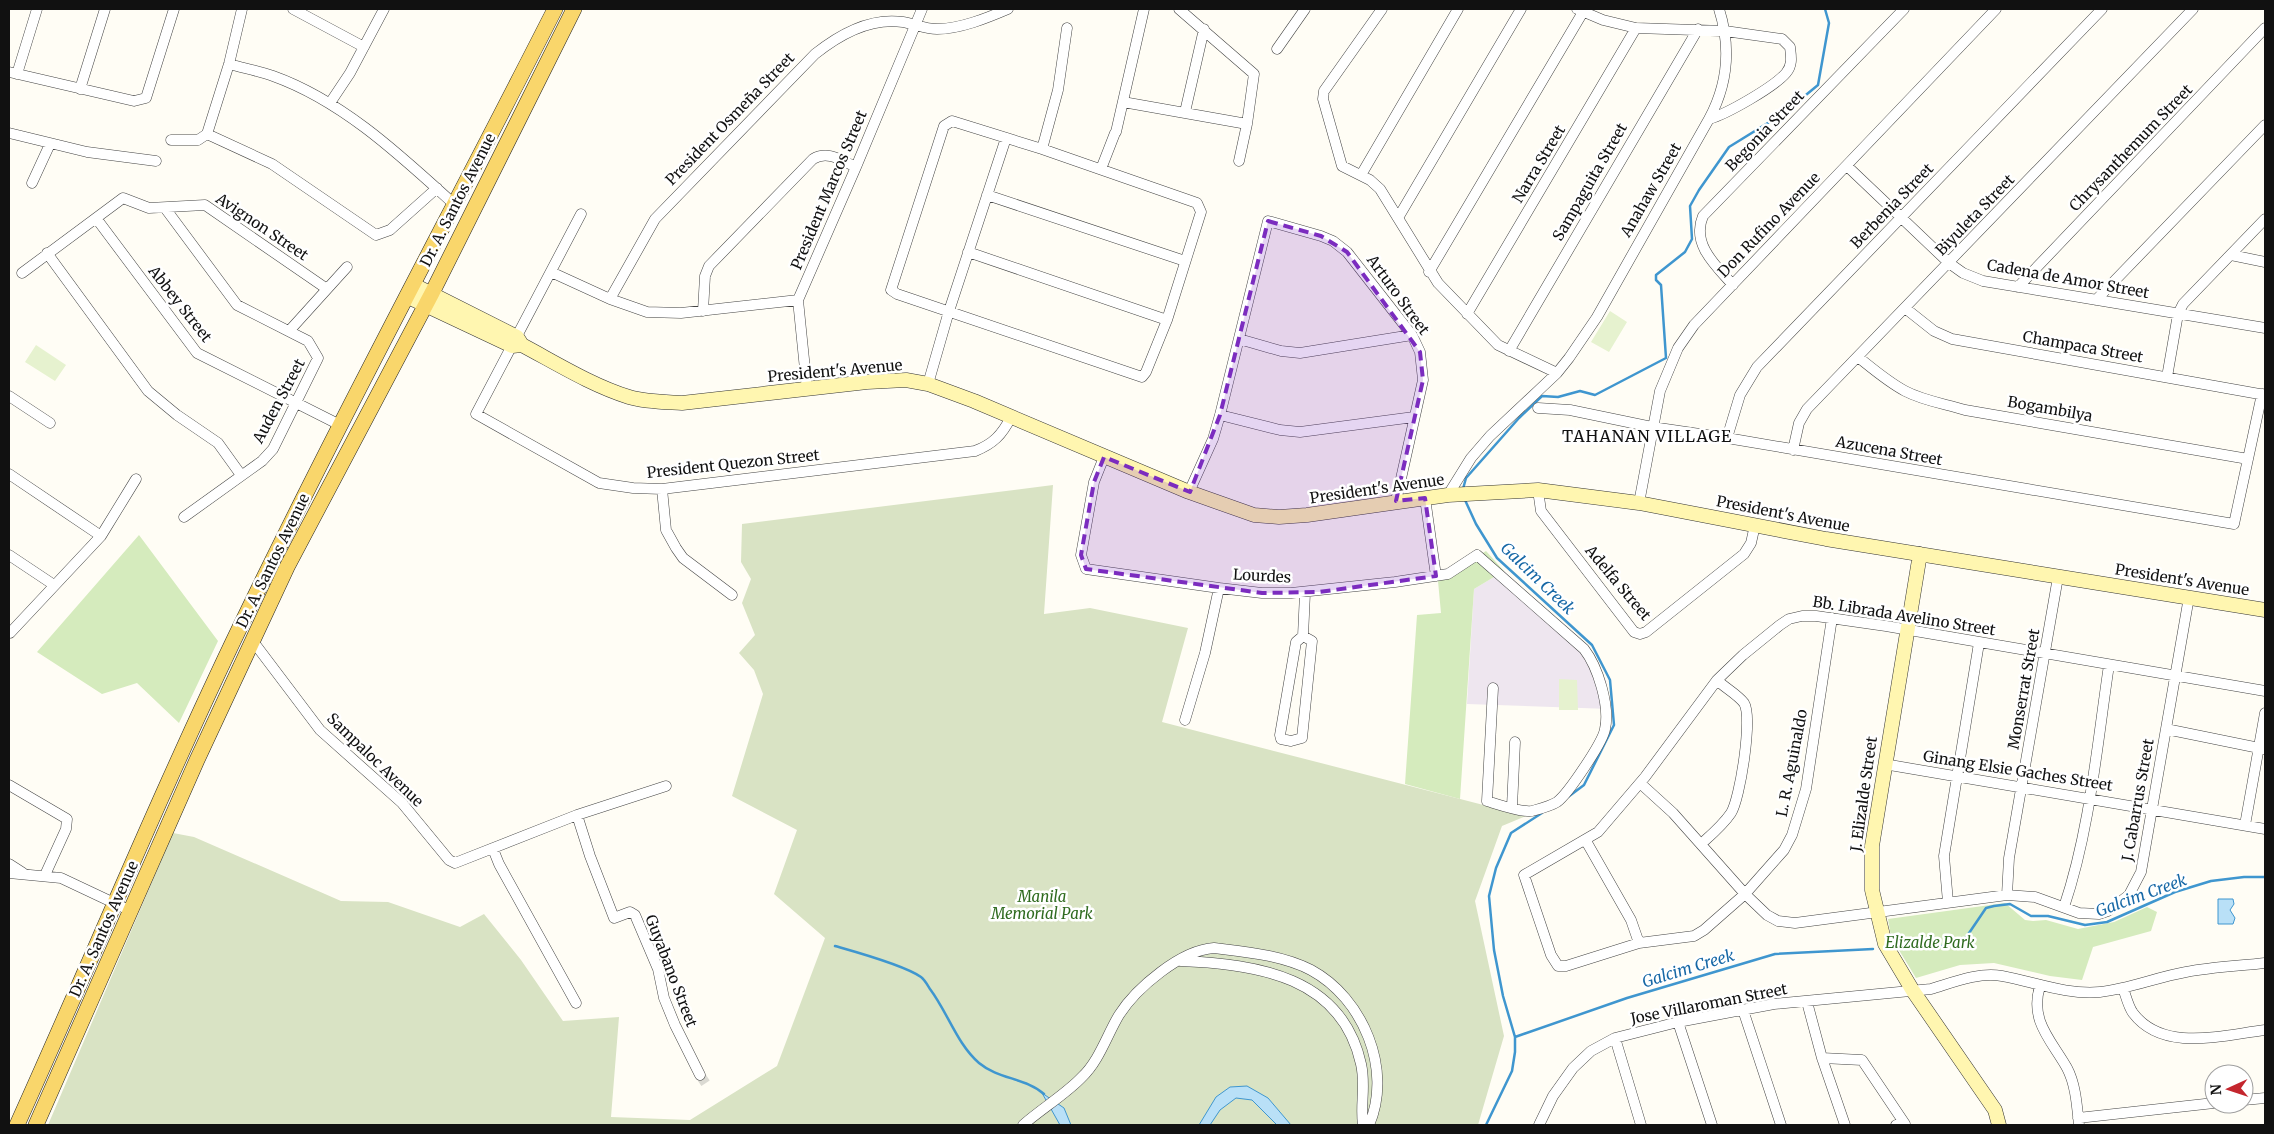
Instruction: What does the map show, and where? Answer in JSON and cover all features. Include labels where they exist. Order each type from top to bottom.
[{"type":"main road","name":"Dr. A. Santos Avenue","points":[[17,1125],[240,628],[340,425],[411,291],[555,9]]},
{"type":"main road","name":"Dr. A. Santos Avenue","points":[[36,1125],[252,640],[287,567],[428,300],[574,9]]},
{"type":"street","points":[[37,9],[13,73],[134,101],[146,98],[174,9]]},
{"type":"street","points":[[80,89],[105,9]]},
{"type":"street","points":[[171,140],[198,140],[207,134],[229,64],[242,9]]},
{"type":"street","points":[[294,9],[364,47]]},
{"type":"street","points":[[330,103],[364,47],[384,9]]},
{"type":"street","name":"President Marcos Street","points":[[807,389],[798,300],[922,9]]},
{"type":"street","name":"President Osmeña Street","points":[[610,299],[655,219],[815,54],[845,33],[877,22],[905,22],[915,26],[937,29],[949,28],[1008,9]]},
{"type":"street","points":[[1101,169],[1116,132],[1144,9]]},
{"type":"street","points":[[1179,9],[1254,74],[1247,124],[1239,161]]},
{"type":"street","points":[[1382,9],[1324,91],[1324,99],[1342,166],[1361,175],[1380,189],[1429,272],[1498,345],[1557,372]]},
{"type":"street","points":[[1361,175],[1458,9]]},
{"type":"street","points":[[1398,218],[1521,9]]},
{"type":"street","name":"Anahaw Street","points":[[1453,494],[1466,466],[1490,436],[1557,372],[1569,358],[1596,317],[1709,119],[1719,100],[1724,83],[1725,31],[1720,9]]},
{"type":"street","name":"Begonia Street","points":[[1733,285],[1711,261],[1703,247],[1700,232],[1703,216],[1904,9]]},
{"type":"street","name":"Don Rufino Avenue","points":[[1639,503],[1660,391],[1678,348],[1694,325],[1996,9]]},
{"type":"street","name":"Berbenia Street","points":[[1727,438],[1740,394],[1757,367],[2102,9]]},
{"type":"street","name":"Biyuleta Street","points":[[1793,450],[1799,424],[1807,409],[2193,9]]},
{"type":"street","points":[[1429,272],[1580,10],[1603,20],[1636,28],[1725,31],[1782,39],[1790,47],[1792,62],[1786,73],[1732,109],[1709,119]]},
{"type":"street","points":[[1277,49],[1300,11]]},
{"type":"street","points":[[1042,149],[1054,106],[1067,28]]},
{"type":"street","name":"Narra Street","points":[[1468,314],[1636,28]]},
{"type":"street","points":[[1185,112],[1204,29]]},
{"type":"street","name":"Sampaguita Street","points":[[1509,351],[1698,29]]},
{"type":"street","name":"Chrysanthemum Street","points":[[2018,287],[2264,31]]},
{"type":"street","points":[[229,64],[273,76],[330,103],[387,145],[455,205]]},
{"type":"street","points":[[1123,102],[1247,124]]},
{"type":"street","points":[[952,121],[1006,138],[1197,202],[1200,207],[1201,212],[1167,320],[1146,372],[1142,377],[897,294],[891,290],[944,126],[952,121]]},
{"type":"street","points":[[2096,300],[2265,125]]},
{"type":"street","points":[[9,133],[50,144],[156,161]]},
{"type":"street","points":[[207,134],[280,168],[376,235],[390,230],[437,188]]},
{"type":"street","points":[[928,384],[949,311],[1006,138]]},
{"type":"street","points":[[32,183],[50,144]]},
{"type":"street","points":[[702,311],[705,276],[709,266],[813,159],[820,155],[830,155],[856,167]]},
{"type":"street","name":"Cadena de Amor Street","points":[[1847,166],[1949,263],[1963,273],[1984,281],[2265,328]]},
{"type":"street","points":[[987,195],[1185,261]]},
{"type":"street","name":"Avignon Street","points":[[22,273],[123,198],[149,208],[205,205],[327,289]]},
{"type":"street","name":"Auden Street","points":[[165,208],[237,305],[290,330],[308,341],[318,358],[273,449],[262,461],[184,517]]},
{"type":"street","name":"President Quezon Street","points":[[581,214],[517,342],[476,414],[599,483],[633,488],[662,489],[975,451],[990,445],[1003,433],[1011,417]]},
{"type":"street","name":"Abbey Street","points":[[96,218],[197,353],[340,425]]},
{"type":"street","points":[[2167,377],[2178,314],[2183,304],[2265,219]]},
{"type":"street","name":"Arturo Street","points":[[1239,339],[1268,222],[1333,240],[1347,252],[1412,335],[1420,352],[1423,380],[1396,501]]},
{"type":"street","points":[[968,252],[1167,320]]},
{"type":"street","points":[[47,253],[148,391],[177,415],[218,443],[241,475]]},
{"type":"street","points":[[2231,255],[2265,262]]},
{"type":"street","points":[[290,330],[347,267]]},
{"type":"street","points":[[551,272],[610,299],[647,312],[664,314],[798,300]]},
{"type":"street","name":"President's Avenue","points":[[411,291],[609,389],[630,397],[655,402],[682,403],[886,381],[906,380],[928,384],[1190,492],[1254,515],[1279,517],[1307,516],[1396,501],[1453,494],[1538,490],[1639,503],[1920,554],[2265,610]]},
{"type":"street","name":"Champaca Street","points":[[1905,308],[1934,331],[1952,338],[2264,394]]},
{"type":"street","points":[[1190,492],[1220,415],[1239,339],[1281,351],[1300,353],[1412,335]]},
{"type":"street","name":"Bogambilya","points":[[1858,357],[1888,381],[1906,392],[1965,410],[2248,460]]},
{"type":"street","points":[[2248,460],[2264,394]]},
{"type":"street","points":[[9,396],[50,423]]},
{"type":"street","name":"Azucena Street","points":[[1538,408],[1570,410],[1652,427],[2234,524],[2248,460]]},
{"type":"street","points":[[1220,415],[1280,430],[1300,432],[1414,417]]},
{"type":"street","name":"Lourdes","points":[[1104,457],[1094,482],[1081,555],[1086,569],[1262,593],[1305,593],[1448,574],[1478,555],[1497,571],[1589,656],[1600,681],[1605,715],[1604,734],[1590,758],[1557,802],[1529,812],[1512,807]]},
{"type":"street","points":[[9,474],[100,536]]},
{"type":"street","points":[[10,633],[100,536],[136,480]]},
{"type":"street","points":[[662,489],[666,530],[676,548],[683,558],[732,595]]},
{"type":"street","name":"Adelfa Street","points":[[1538,490],[1541,511],[1634,632],[1640,634],[1646,632],[1744,554],[1751,543],[1755,525]]},
{"type":"street","points":[[1425,498],[1436,576]]},
{"type":"street","name":"J. Elizalde Street","points":[[1920,554],[1872,846],[1872,880],[1876,911],[1885,944],[1913,991],[1994,1110],[1999,1125]]},
{"type":"street","points":[[9,555],[54,585]]},
{"type":"street","name":"Monserrat Street","points":[[2007,895],[2008,869],[2058,577]]},
{"type":"street","points":[[1186,720],[1205,653],[1219,588]]},
{"type":"street","points":[[1303,636],[1312,641],[1311,667],[1302,738],[1291,741],[1281,739],[1280,735],[1296,642],[1303,636],[1305,593]]},
{"type":"street","name":"J. Cabarrus Street","points":[[1640,783],[1673,814],[1745,894],[1767,914],[1778,921],[1795,923],[2007,895],[2035,897],[2079,913],[2098,914],[2108,911],[2129,895],[2141,872],[2189,597]]},
{"type":"street","name":"Bb. Librada Avelino Street","points":[[1524,875],[1586,841],[1598,832],[1640,783],[1717,680],[1743,655],[1789,619],[1802,616],[1832,618],[2265,692]]},
{"type":"street","name":"L. R. Aguinaldo","points":[[1524,875],[1551,955],[1558,966],[1566,966],[1638,943],[1694,936],[1704,930],[1745,894],[1784,850],[1792,835],[1806,789],[1832,618]]},
{"type":"street","name":"Sampaloc Avenue","points":[[252,640],[320,730],[402,803],[449,860],[455,863],[577,815],[666,786]]},
{"type":"street","points":[[1948,902],[1944,856],[1979,643]]},
{"type":"street","points":[[2064,907],[2072,883],[2089,798],[2110,665]]},
{"type":"street","points":[[1701,844],[1732,812],[1748,732],[1748,714],[1744,703],[1717,680]]},
{"type":"street","points":[[1493,688],[1487,801],[1512,807],[1515,742]]},
{"type":"street","points":[[2245,826],[2262,748],[2265,713]]},
{"type":"street","points":[[2166,729],[2262,748]]},
{"type":"street","name":"Ginang Elsie Gaches Street","points":[[1884,764],[2265,829]]},
{"type":"street","points":[[9,785],[66,819],[66,829],[45,875]]},
{"type":"street","name":"Guyabano Street","points":[[577,815],[590,856],[614,918],[630,912],[635,915],[658,969],[664,998],[700,1075]]},
{"type":"street","points":[[1586,841],[1631,920],[1638,943]]},
{"type":"street","points":[[493,849],[499,864],[576,1003]]},
{"type":"street","points":[[9,864],[26,875]]},
{"type":"street","points":[[9,873],[61,878],[131,911]]},
{"type":"street","points":[[1023,1125],[1082,1078],[1090,1068],[1120,1013],[1138,992],[1161,972],[1178,961],[1197,957],[1214,948],[1291,962],[1330,982],[1355,1011],[1368,1037],[1378,1078],[1375,1111],[1368,1125]]},
{"type":"street","points":[[1197,957],[1288,978],[1321,996],[1342,1017],[1361,1064],[1363,1084],[1361,1112],[1364,1125]]},
{"type":"street","name":"Jose Villaroman Street","points":[[1543,1124],[1553,1096],[1573,1068],[1591,1051],[1615,1038],[1678,1022],[1774,1004],[1932,989],[1954,981],[1981,976],[2001,976],[2040,986],[2082,992],[2123,988],[2185,972],[2265,963]]},
{"type":"street","points":[[2040,986],[2037,996],[2037,1012],[2045,1036],[2070,1074],[2079,1122],[2204,1104]]},
{"type":"street","points":[[2123,988],[2132,1012],[2146,1026],[2169,1036],[2187,1039],[2265,1030]]},
{"type":"street","points":[[1807,1002],[1822,1058],[1845,1125]]},
{"type":"street","points":[[1743,1010],[1781,1125]]},
{"type":"street","points":[[1678,1022],[1712,1125]]},
{"type":"street","points":[[1615,1038],[1641,1125]]},
{"type":"street","points":[[1822,1058],[1862,1060],[1905,1124],[1896,1125]]},
{"type":"highlighted area","points":[[1268,221],[1321,236],[1347,252],[1420,352],[1423,380],[1396,501],[1425,498],[1436,576],[1319,592],[1262,593],[1086,569],[1081,555],[1094,482],[1104,457],[1190,492],[1220,415]]},
{"type":"shaded area","points":[[1504,571],[1569,632],[1606,680],[1610,709],[1467,704],[1474,589]]},
{"type":"green space","points":[[1610,311],[1627,322],[1609,352],[1591,342]]},
{"type":"green space","points":[[36,345],[66,365],[55,381],[25,362]]},
{"type":"green space","name":"Manila Memorial Park","points":[[1053,485],[1044,614],[1090,608],[1188,628],[1162,722],[1526,816],[1502,826],[1475,901],[1504,1036],[1478,1125],[48,1125],[173,833],[194,837],[341,901],[388,902],[460,927],[484,914],[521,960],[563,1021],[619,1017],[611,1117],[690,1120],[777,1066],[825,938],[774,894],[797,830],[732,796],[763,694],[754,670],[739,653],[755,635],[742,603],[751,579],[741,562],[742,524]]},
{"type":"green space","points":[[139,535],[218,641],[179,723],[137,683],[102,694],[37,652]]},
{"type":"green space","points":[[1486,551],[1504,571],[1474,589],[1460,799],[1405,784],[1417,615],[1441,613],[1438,581]]},
{"type":"green space","points":[[1559,679],[1577,680],[1578,710],[1559,710]]},
{"type":"green space","name":"Elizalde Park","points":[[2005,903],[2025,920],[2046,920],[2078,929],[2114,922],[2147,907],[2157,912],[2151,931],[2093,947],[2082,980],[2050,976],[1994,963],[1960,965],[1916,978],[1891,937],[1888,919]]},
{"type":"water","points":[[2218,899],[2233,899],[2234,904],[2230,910],[2235,918],[2233,924],[2218,924]]},
{"type":"water","points":[[1247,1086],[1268,1098],[1291,1125],[1277,1125],[1252,1100],[1236,1098],[1220,1110],[1210,1125],[1199,1125],[1216,1097],[1230,1087]]},
{"type":"water","points":[[1042,1093],[1064,1108],[1071,1125],[1060,1125]]},
{"type":"waterway","name":"Galcim Creek","points":[[1463,489],[1466,478],[1519,418],[1542,396],[1558,397],[1580,391],[1595,395],[1666,358],[1661,285],[1656,280],[1656,275],[1685,252],[1692,239],[1690,206],[1729,147],[1784,113],[1818,85],[1829,23],[1825,9]]},
{"type":"waterway","name":"Galcim Creek","points":[[1465,500],[1476,524],[1497,558],[1592,645],[1610,680],[1614,725],[1584,785],[1568,797]]},
{"type":"waterway","name":"Galcim Creek","points":[[1486,1125],[1512,1071],[1515,1052],[1515,1037],[1503,996],[1494,950],[1489,896],[1496,868],[1511,833],[1542,813]]},
{"type":"waterway","name":"Galcim Creek","points":[[1895,948],[1939,947],[1965,939],[1986,908],[1994,906],[2010,904],[2031,916],[2048,916],[2085,925],[2107,922],[2175,892],[2211,881],[2244,877],[2265,877]]},
{"type":"waterway","points":[[835,946],[892,964],[921,977],[936,998],[965,1047],[979,1063],[995,1072],[1029,1085],[1044,1094]]},
{"type":"waterway","name":"Galcim Creek","points":[[1515,1037],[1627,998],[1775,954],[1873,949]]},
{"type":"tunnel","points":[[700,1075],[706,1084]]},
{"type":"district","name":"TAHANAN VILLAGE","points":[[1647,436]]}]
